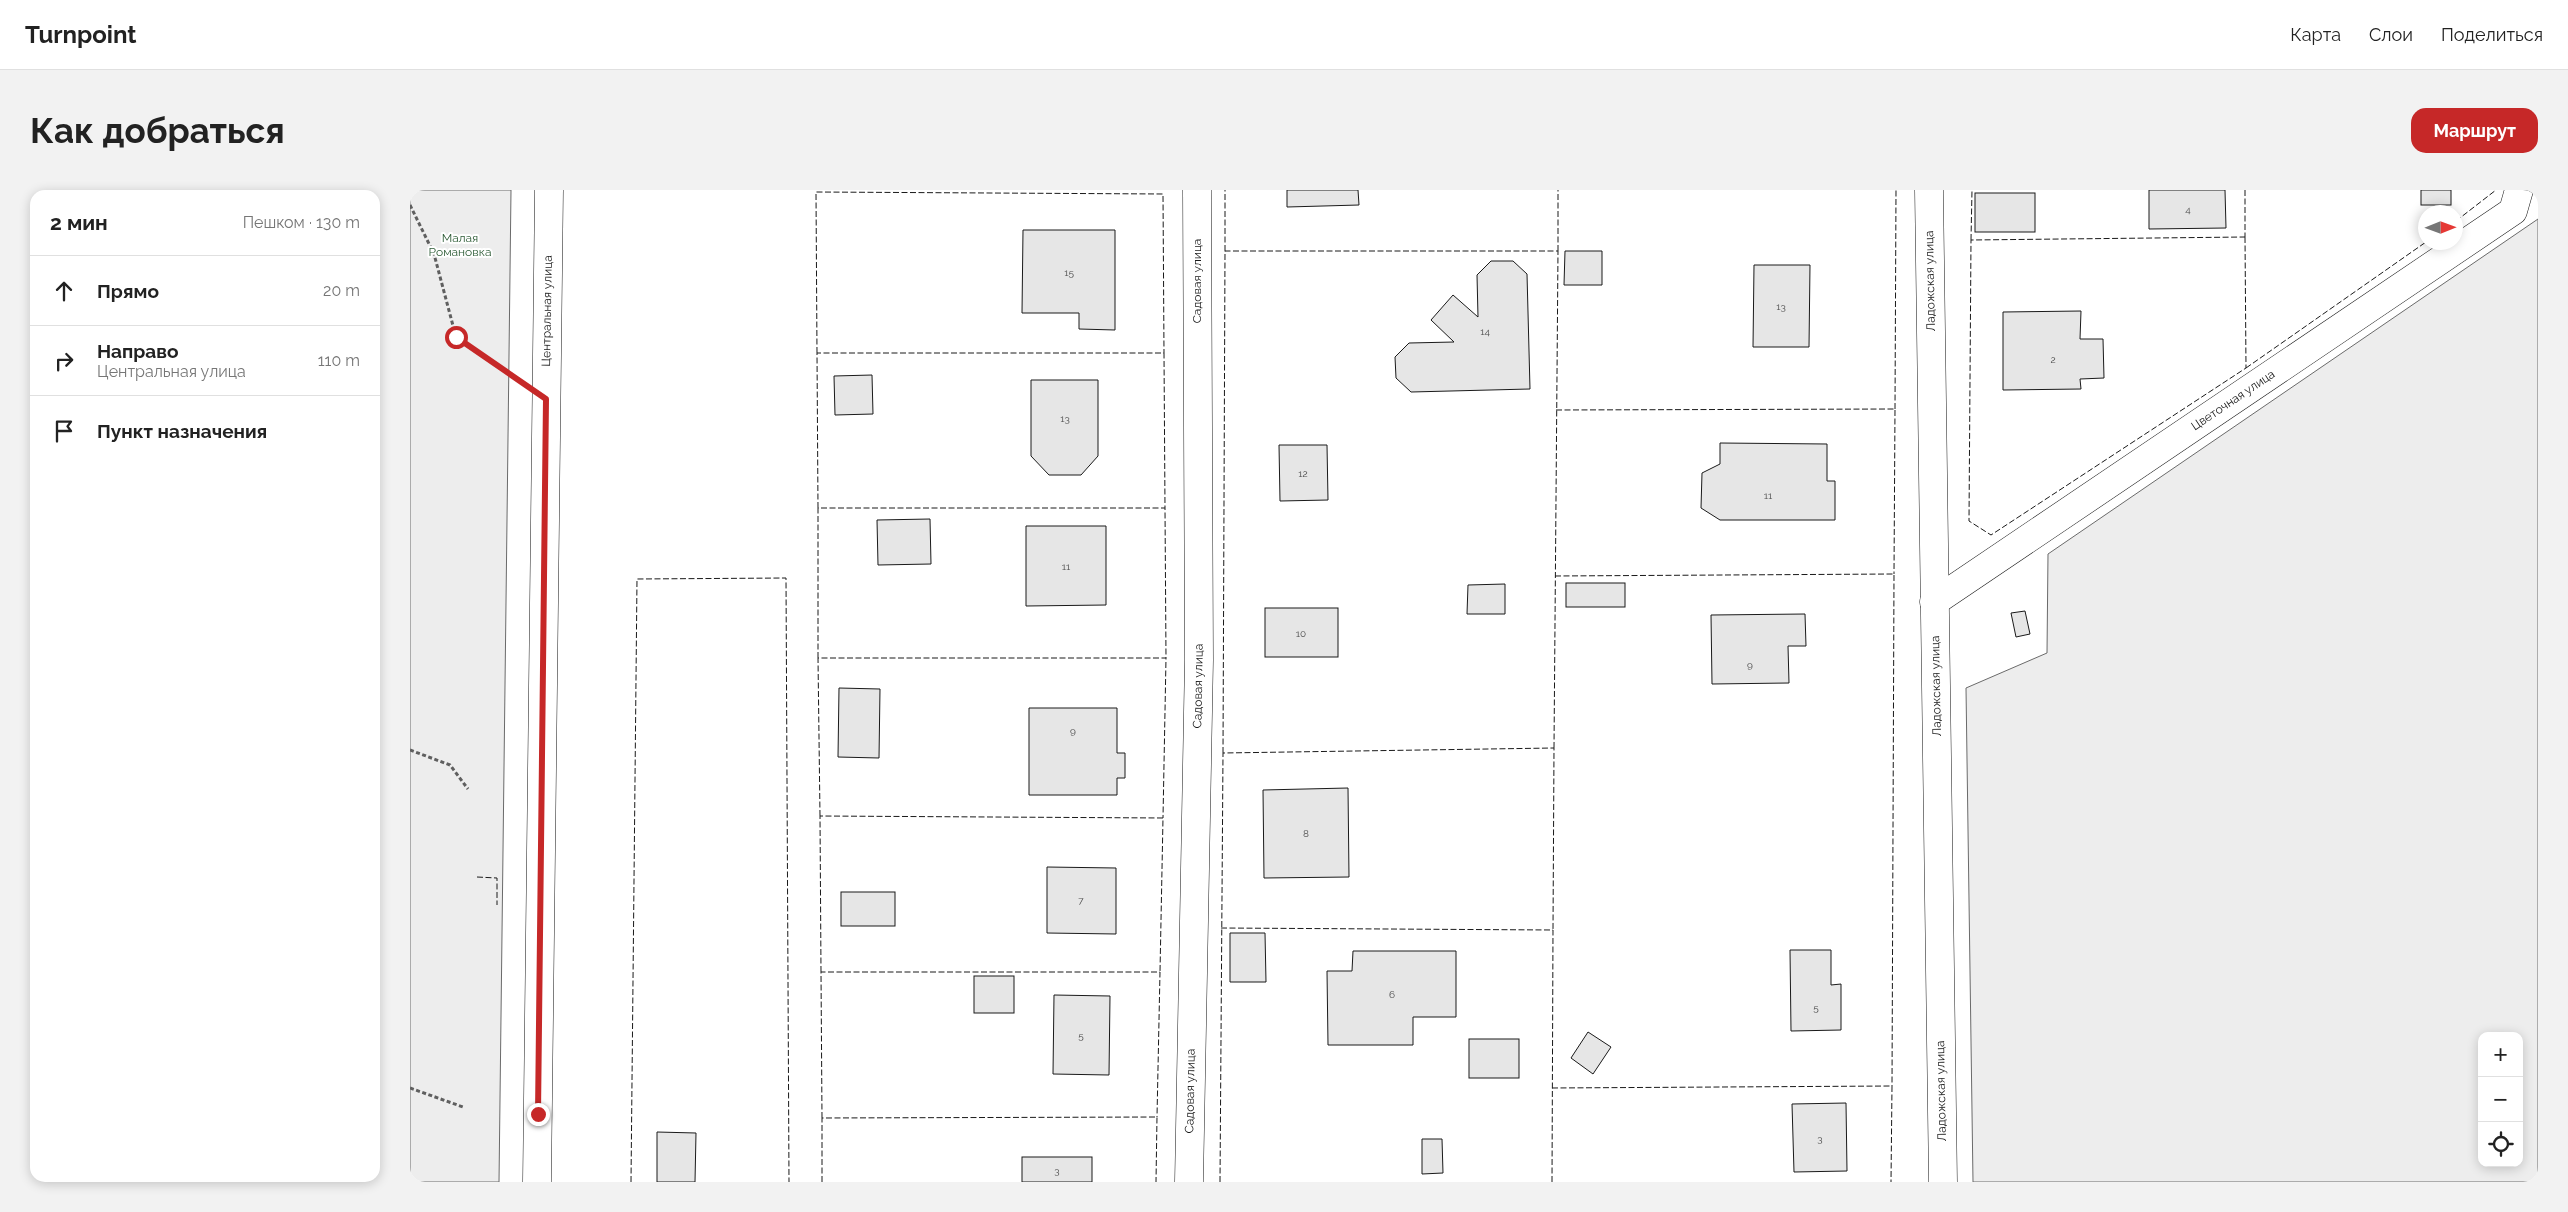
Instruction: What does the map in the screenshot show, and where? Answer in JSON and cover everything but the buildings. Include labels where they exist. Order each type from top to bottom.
[{"type":"street","name":"Центральная улица","points":[[537,1182],[549,190]]},
{"type":"street","name":"Садовая улица","points":[[1188,1182],[1199,660],[1197,190]]},
{"type":"street","name":"Ладожская улица","points":[[1929,190],[1943,1182]]},
{"type":"street","name":"Цветочная улица","points":[[1934,602],[2513,211],[2519,190]]},
{"type":"path","points":[[410,205],[434,254],[456,337],[546,399]]},
{"type":"path","points":[[410,750],[450,765],[468,789]]},
{"type":"path","points":[[410,1088],[463,1107]]},
{"type":"shaded area","name":"Малая Романовка","points":[[410,190],[511,190],[499,1182],[410,1182]]},
{"type":"shaded area","points":[[2538,219],[2538,1182],[1973,1182],[1966,688],[2047,653],[2048,554]]},
{"type":"fence","points":[[1225,190],[1225,251]]},
{"type":"fence","points":[[1558,190],[1558,251]]},
{"type":"fence","points":[[1895,409],[1896,190]]},
{"type":"fence","points":[[1971,240],[1972,190]]},
{"type":"fence","points":[[2245,190],[2245,237]]},
{"type":"fence","points":[[2463,216],[2496,190]]},
{"type":"fence","points":[[817,353],[816,192],[1163,194],[1164,353]]},
{"type":"fence","points":[[2245,237],[2246,368],[1991,535],[1969,521],[1971,240],[2245,237]]},
{"type":"fence","points":[[2246,368],[2418,248]]},
{"type":"fence","points":[[1223,753],[1225,251],[1558,251],[1554,748]]},
{"type":"fence","points":[[818,508],[817,353],[1164,353],[1165,508]]},
{"type":"fence","points":[[1556,410],[1895,409],[1894,574]]},
{"type":"fence","points":[[818,658],[818,508],[1165,508],[1166,658]]},
{"type":"fence","points":[[1555,576],[1894,574],[1892,1086]]},
{"type":"fence","points":[[631,1182],[637,579],[786,578],[789,1182]]},
{"type":"fence","points":[[820,816],[818,658],[1166,658],[1163,818]]},
{"type":"fence","points":[[1220,1182],[1223,753],[1554,748],[1553,930]]},
{"type":"fence","points":[[821,972],[820,816],[1163,818],[1160,972]]},
{"type":"fence","points":[[477,877],[497,878],[497,905]]},
{"type":"fence","points":[[1221,928],[1553,930],[1552,1182]]},
{"type":"fence","points":[[822,1118],[821,972],[1160,972],[1157,1117]]},
{"type":"fence","points":[[1552,1088],[1892,1086],[1891,1182]]},
{"type":"fence","points":[[822,1182],[822,1118],[1157,1117],[1156,1182]]},
{"type":"route","points":[[456,337],[546,399],[538,1114]]}]
